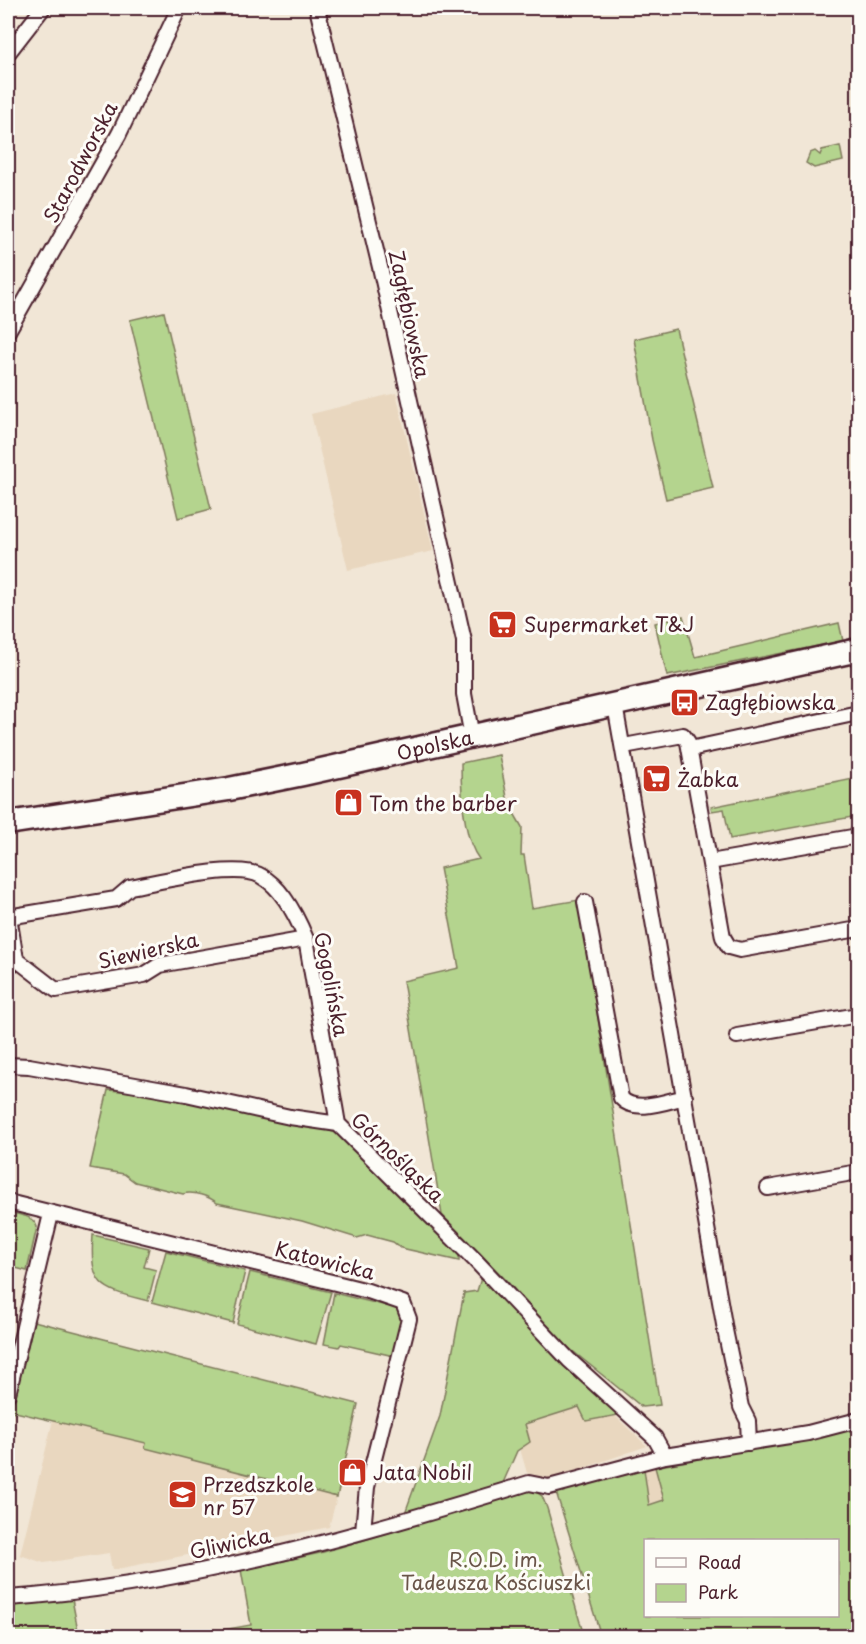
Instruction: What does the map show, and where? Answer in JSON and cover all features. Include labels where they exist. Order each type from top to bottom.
[{"type":"main road","name":"Opolska","points":[[8,823],[229,789],[858,650]]},
{"type":"street","points":[[8,53],[43,8]]},
{"type":"street","name":"Starodworska","points":[[8,331],[119,134],[179,8]]},
{"type":"street","name":"Zagłębiowska","points":[[317,8],[380,267],[462,631],[465,649],[464,694],[472,737]]},
{"type":"street","points":[[615,705],[686,1097],[725,1330],[741,1407],[748,1421],[749,1443]]},
{"type":"street","points":[[690,749],[858,713]]},
{"type":"street","points":[[624,746],[683,735],[690,749],[723,937],[729,947],[740,950],[858,929]]},
{"type":"street","points":[[710,862],[858,836]]},
{"type":"street","name":"Gogolińska","points":[[8,917],[116,899],[130,887],[238,870],[262,876],[275,887],[298,919],[306,939],[338,1124]]},
{"type":"street","points":[[585,902],[621,1098],[625,1103],[636,1106],[686,1097]]},
{"type":"street","name":"Siewierska","points":[[8,917],[16,960],[56,990],[144,975],[160,965],[306,939]]},
{"type":"street","points":[[737,1036],[858,1015]]},
{"type":"street","name":"Górnośląska","points":[[8,1065],[29,1066],[186,1094],[290,1117],[338,1124],[474,1259],[569,1360],[655,1438],[665,1456]]},
{"type":"street","points":[[768,1188],[858,1172]]},
{"type":"street","name":"Katowicka","points":[[8,1202],[368,1291],[403,1303],[409,1319],[367,1487],[363,1532]]},
{"type":"street","points":[[8,1394],[51,1214]]},
{"type":"street","name":"Gliwicka","points":[[8,1598],[130,1583],[228,1565],[363,1532],[529,1483],[549,1487],[665,1456],[749,1443],[858,1420]]},
{"type":"shaded area","points":[[396,393],[433,551],[348,570],[311,414]]},
{"type":"shaded area","points":[[579,1407],[586,1421],[615,1416],[647,1446],[552,1479],[527,1473],[520,1449],[530,1442],[524,1425]]},
{"type":"shaded area","name":"Przedszkole nr 57","points":[[53,1420],[146,1443],[146,1448],[337,1497],[329,1527],[112,1570],[109,1553],[44,1563],[20,1555]]},
{"type":"shaded area","points":[[655,1467],[664,1500],[648,1505],[644,1469]]},
{"type":"green space","points":[[840,146],[843,161],[814,168],[806,163],[810,153],[815,151],[820,155],[822,150]]},
{"type":"green space","points":[[164,312],[211,509],[178,518],[130,320]]},
{"type":"green space","points":[[676,329],[713,488],[666,499],[652,440],[634,339]]},
{"type":"green space","points":[[683,616],[695,657],[839,623],[843,641],[667,676],[655,623]]},
{"type":"green space","points":[[499,755],[508,803],[522,827],[521,855],[524,855],[532,908],[579,900],[660,1405],[642,1407],[559,1340],[506,1280],[442,1215],[403,981],[459,968],[440,868],[479,859],[466,827],[462,800],[461,763]]},
{"type":"green space","points":[[853,778],[858,816],[730,839],[724,809],[712,811],[711,807]]},
{"type":"green space","points":[[108,1090],[170,1095],[339,1134],[459,1253],[459,1261],[401,1248],[393,1242],[367,1235],[357,1238],[302,1221],[217,1203],[201,1195],[183,1194],[135,1182],[124,1174],[90,1168]]},
{"type":"green space","points":[[8,1212],[29,1218],[37,1227],[27,1271],[8,1266]]},
{"type":"green space","points":[[93,1235],[149,1248],[144,1267],[156,1270],[148,1301],[119,1293],[102,1283],[93,1266]]},
{"type":"green space","points":[[166,1251],[245,1271],[233,1323],[152,1302]]},
{"type":"green space","points":[[250,1272],[331,1292],[316,1344],[237,1324]]},
{"type":"green space","points":[[482,1275],[528,1328],[618,1415],[586,1421],[579,1407],[525,1424],[530,1442],[517,1451],[503,1483],[405,1513],[440,1416],[464,1293],[477,1291]]},
{"type":"green space","points":[[334,1293],[391,1307],[394,1305],[401,1317],[401,1323],[394,1356],[341,1344],[339,1347],[324,1344]]},
{"type":"green space","points":[[34,1321],[358,1404],[337,1497],[145,1448],[146,1443],[11,1411]]},
{"type":"green space","name":"R.O.D. im. Tadeusza Kościuszki","points":[[858,1425],[858,1636],[601,1636],[556,1492],[644,1469],[649,1505],[664,1500],[655,1467],[794,1441]]},
{"type":"green space","name":"R.O.D. im. Tadeusza Kościuszki","points":[[533,1490],[542,1496],[547,1508],[584,1636],[189,1636],[251,1625],[241,1570],[320,1553]]},
{"type":"green space","points":[[72,1599],[79,1636],[8,1636],[8,1605]]},
{"type":"place","name":"Supermarket T&J","points":[[503,624]]},
{"type":"place","name":"Zagłębiowska","points":[[684,702]]},
{"type":"place","name":"Żabka","points":[[656,779]]},
{"type":"place","name":"Tom the barber","points":[[348,803]]},
{"type":"place","name":"Jata Nobil","points":[[352,1472]]},
{"type":"place","name":"Przedszkole nr 57","points":[[182,1495]]}]
